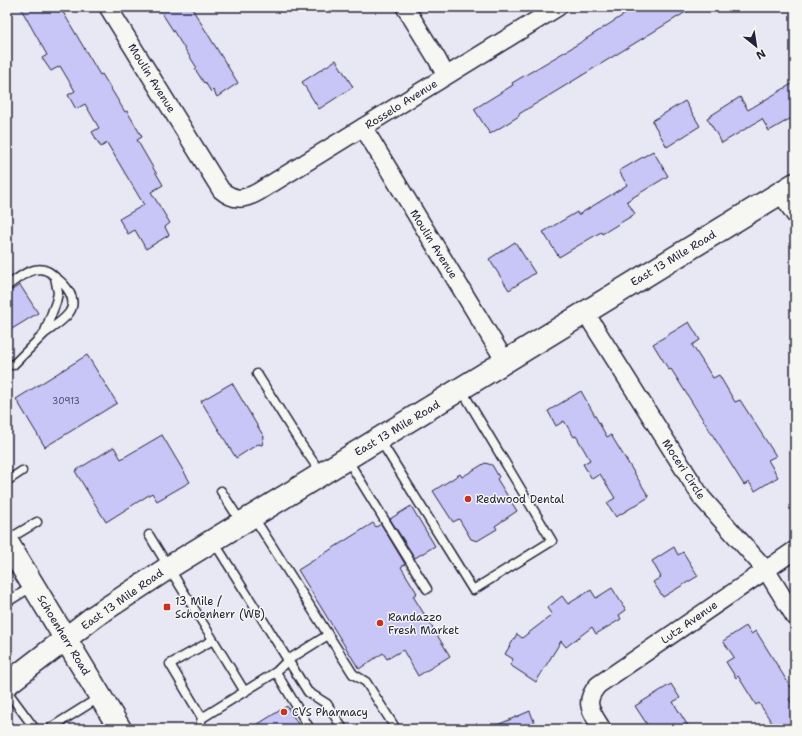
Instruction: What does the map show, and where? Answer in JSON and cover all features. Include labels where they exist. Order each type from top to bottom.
[{"type":"main road","name":"East 13 Mile Road","points":[[7,684],[95,616],[168,568],[788,188]]},
{"type":"main road","name":"Schoenherr Road","points":[[7,541],[120,729]]},
{"type":"street","name":"Moulin Avenue","points":[[108,7],[221,190],[230,196],[242,199]]},
{"type":"street","points":[[404,7],[446,76]]},
{"type":"street","name":"Rosselo Avenue","points":[[242,199],[258,192],[558,7]]},
{"type":"street","name":"Moulin Avenue","points":[[363,128],[505,361]]},
{"type":"street","points":[[788,188],[795,215]]},
{"type":"street","name":"Moceri Circle","points":[[585,312],[702,498],[766,570],[795,617]]},
{"type":"street","name":"Lutz Avenue","points":[[602,729],[592,712],[590,700],[592,692],[598,685],[795,550]]},
{"type":"lane","points":[[7,286],[34,270],[47,270],[68,288],[73,304],[70,312],[44,334],[13,365]]},
{"type":"lane","points":[[44,334],[58,293],[55,277]]},
{"type":"lane","points":[[257,374],[301,444],[322,474]]},
{"type":"lane","points":[[379,438],[473,590],[552,541],[460,389]]},
{"type":"lane","points":[[346,458],[427,589]]},
{"type":"lane","points":[[7,481],[22,472]]},
{"type":"lane","points":[[221,491],[247,519],[328,635],[353,674],[366,682],[396,729]]},
{"type":"lane","points":[[7,541],[37,522]]},
{"type":"lane","points":[[149,535],[245,692]]},
{"type":"lane","points":[[213,540],[308,692],[327,704],[343,729]]},
{"type":"lane","points":[[7,602],[34,586]]},
{"type":"lane","points":[[199,729],[202,718],[276,672],[288,660],[328,635]]},
{"type":"lane","points":[[202,718],[170,664],[213,640]]},
{"type":"lane","points":[[276,672],[310,729]]},
{"type":"lane","points":[[7,691],[35,729]]},
{"type":"lane","points":[[49,729],[101,697]]},
{"type":"building","points":[[20,7],[60,7],[100,75],[102,74],[125,112],[127,111],[142,137],[137,140],[163,185],[151,192],[170,223],[165,227],[169,235],[146,249],[135,230],[128,234],[119,219],[144,205],[107,143],[101,147],[92,132],[99,128],[85,104],[76,109],[68,95],[75,91],[60,66],[51,71],[42,58],[47,55]]},
{"type":"building","points":[[158,7],[191,7],[238,83],[217,97],[213,90],[211,92],[195,69],[197,68]]},
{"type":"building","points":[[636,7],[694,7],[519,114],[519,116],[490,134],[474,109],[513,85],[512,83],[578,44]]},
{"type":"building","points":[[336,60],[353,87],[319,109],[302,82]]},
{"type":"building","points":[[795,82],[795,116],[769,131],[762,119],[722,143],[707,118],[740,97],[748,110]]},
{"type":"building","points":[[685,101],[700,126],[667,147],[652,121]]},
{"type":"building","points":[[653,151],[668,176],[627,201],[635,214],[559,257],[543,232],[577,212],[578,215],[627,185],[619,171]]},
{"type":"building","points":[[515,242],[535,273],[509,290],[489,259]]},
{"type":"building","points":[[20,285],[38,313],[7,332],[7,293]]},
{"type":"building","points":[[689,322],[700,340],[692,345],[713,378],[719,375],[735,402],[740,400],[776,456],[768,460],[778,477],[755,491],[749,482],[744,485],[671,369],[669,370],[653,344]]},
{"type":"building","points":[[87,355],[117,403],[45,447],[16,399]]},
{"type":"building","points":[[232,383],[264,437],[262,445],[258,444],[236,458],[201,401]]},
{"type":"building","points":[[581,391],[607,437],[611,435],[649,497],[616,517],[607,503],[615,498],[600,474],[592,479],[583,464],[590,460],[576,436],[574,437],[564,421],[556,426],[548,411]]},
{"type":"building","points":[[162,435],[190,482],[157,501],[152,493],[106,522],[75,471],[114,447],[121,459]]},
{"type":"building","name":"Redwood Dental","points":[[485,463],[492,465],[499,477],[497,479],[517,511],[495,526],[497,529],[477,541],[471,539],[459,519],[453,522],[433,491],[460,474],[462,477]]},
{"type":"building","points":[[411,506],[435,546],[415,558],[390,519]]},
{"type":"building","name":"Randazzo Fresh Market","points":[[373,523],[376,527],[381,524],[405,564],[401,567],[417,593],[413,596],[450,656],[418,676],[403,650],[387,659],[383,653],[359,669],[298,570]]},
{"type":"building","points":[[674,547],[678,555],[683,552],[698,576],[663,597],[653,582],[661,577],[652,561]]},
{"type":"building","points":[[612,588],[626,610],[619,615],[621,619],[596,634],[592,627],[566,647],[561,641],[536,682],[510,665],[513,659],[505,654],[517,634],[522,638],[552,615],[547,608],[562,596],[568,604],[591,590],[596,598]]},
{"type":"building","points":[[746,626],[751,634],[756,631],[795,694],[789,699],[795,708],[795,729],[776,729],[759,703],[756,705],[738,676],[736,678],[726,662],[734,657],[723,641]]},
{"type":"building","points":[[671,684],[680,698],[673,702],[690,729],[650,729],[635,706]]},
{"type":"building","name":"CVS Pharmacy","points":[[287,706],[301,729],[250,729]]},
{"type":"building","points":[[530,711],[537,729],[488,729]]},
{"type":"place","name":"Redwood Dental","points":[[468,499]]},
{"type":"place","name":"13 Mile / Schoenherr (WB)","points":[[167,607]]},
{"type":"place","name":"Randazzo Fresh Market","points":[[380,623]]},
{"type":"place","name":"CVS Pharmacy","points":[[284,712]]}]
